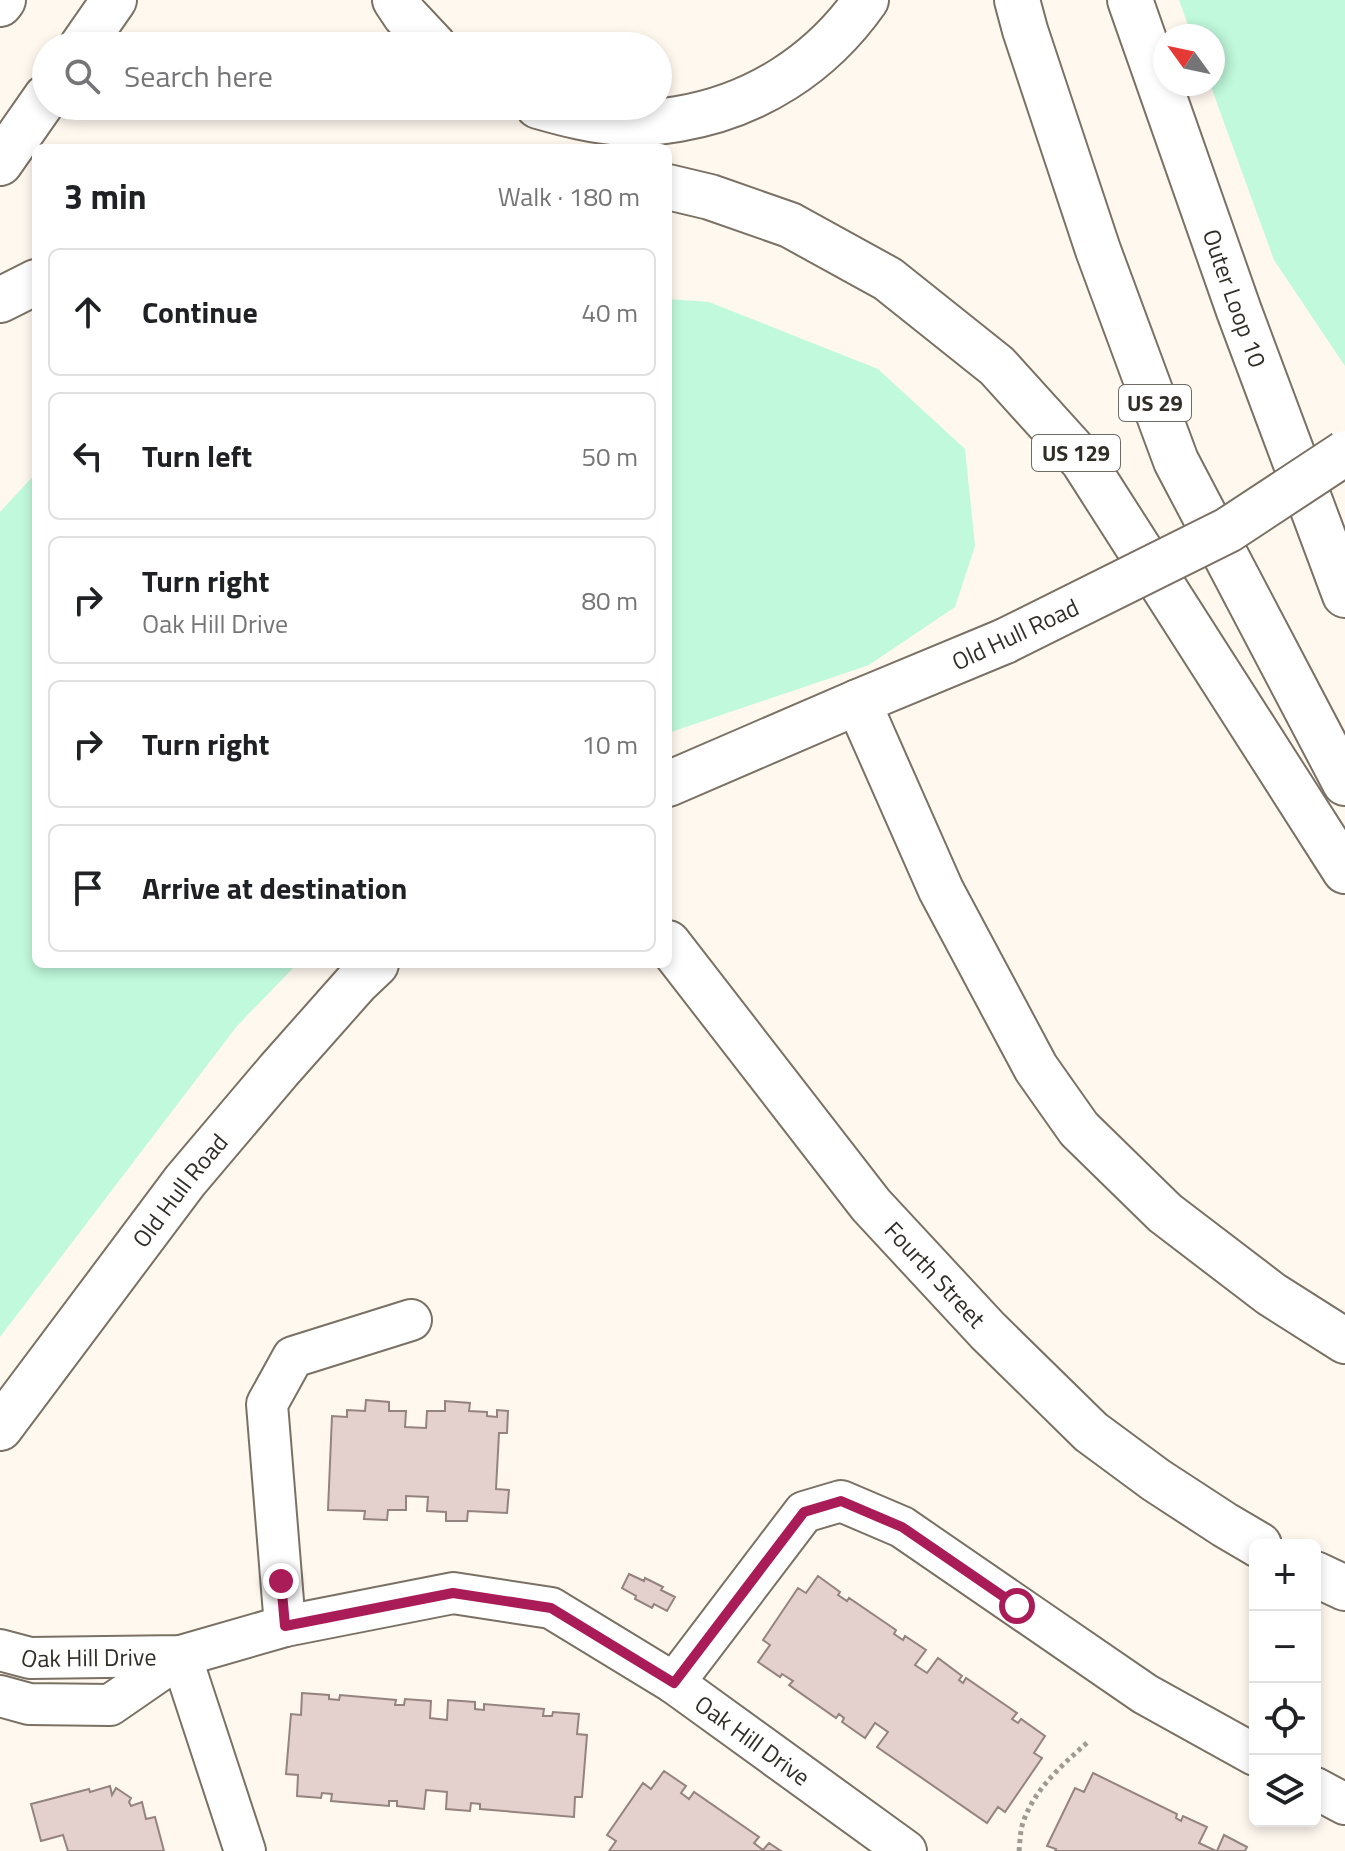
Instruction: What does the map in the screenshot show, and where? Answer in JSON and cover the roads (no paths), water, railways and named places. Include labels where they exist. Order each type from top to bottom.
[{"type":"main road","points":[[92,32],[114,0]]},
{"type":"main road","points":[[395,0],[421,32]]},
{"type":"main road","points":[[672,120],[704,114],[750,99],[787,77],[817,55],[852,20],[866,0]]},
{"type":"main road","name":"US 29","points":[[1017,0],[1098,250],[1176,461],[1345,783]]},
{"type":"main road","name":"Outer Loop 10","points":[[1130,0],[1239,311],[1345,595]]},
{"type":"main road","points":[[0,163],[32,117]]},
{"type":"main road","points":[[597,120],[625,123],[671,120]]},
{"type":"main road","name":"US 129","points":[[672,188],[764,215],[818,240],[888,279],[997,366],[1083,461],[1345,871]]},
{"type":"main road","points":[[0,300],[32,284]]},
{"type":"main road","name":"Old Hull Road","points":[[672,782],[1005,641],[1228,530],[1345,453]]},
{"type":"main road","points":[[858,702],[941,890],[1036,1068],[1079,1129],[1165,1213],[1271,1294],[1345,1341]]},
{"type":"main road","name":"Fourth Street","points":[[672,948],[871,1205],[988,1331],[1091,1432],[1156,1480],[1249,1539]]},
{"type":"main road","name":"Old Hull Road","points":[[0,1428],[185,1181],[308,1037],[372,968]]},
{"type":"main road","points":[[1321,1577],[1345,1588]]},
{"type":"street","points":[[285,1626],[267,1404],[293,1357],[411,1320]]},
{"type":"street","points":[[674,1683],[804,1512],[841,1501],[902,1527],[1145,1694],[1249,1752]]},
{"type":"street","name":"Oak Hill Drive","points":[[0,1650],[30,1658],[181,1656],[285,1626],[453,1593],[551,1608],[674,1683],[906,1851]]},
{"type":"street","points":[[181,1656],[245,1851]]},
{"type":"street","name":"Oak Hill Drive","points":[[0,1696],[29,1704],[110,1705],[181,1656]]},
{"type":"street","points":[[1321,1791],[1345,1804]]}]
